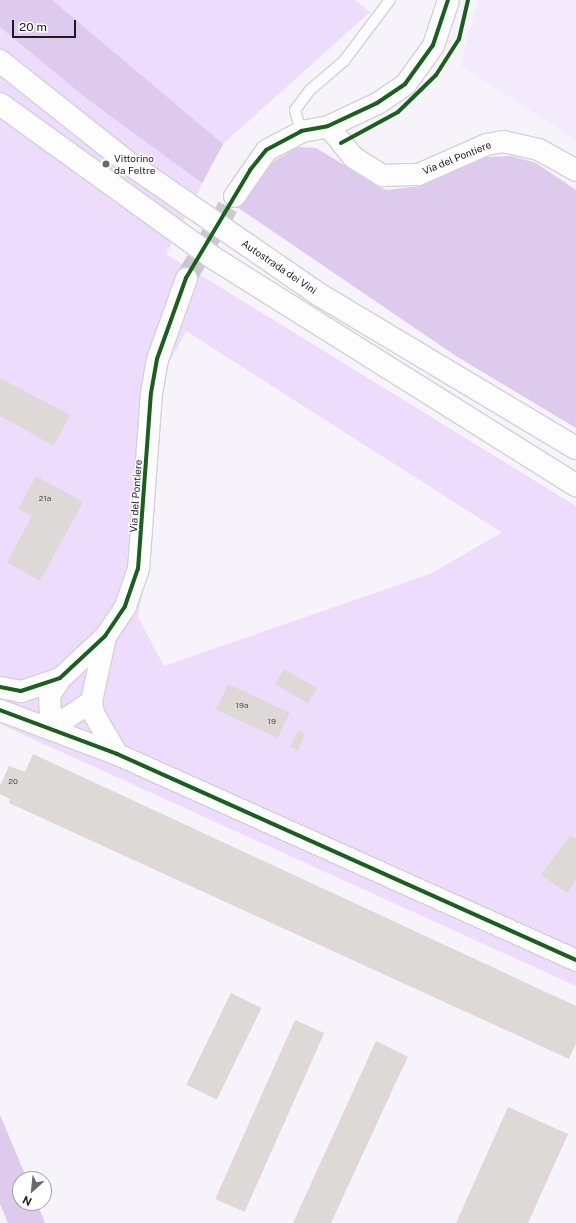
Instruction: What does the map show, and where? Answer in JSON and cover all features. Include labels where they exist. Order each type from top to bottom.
[{"type":"highway","name":"Autostrada dei Vini","points":[[0,61],[127,162],[320,295],[576,448]]},
{"type":"highway","points":[[0,104],[212,257],[576,485]]},
{"type":"street","points":[[234,196],[266,150],[301,131],[328,126],[377,103],[405,84],[433,45],[448,0]]},
{"type":"street","name":"Via del Pontiere","points":[[328,126],[353,157],[382,175],[418,174],[486,144],[503,141],[538,149],[576,170]]},
{"type":"street","name":"Via del Pontiere","points":[[0,687],[22,691],[60,678],[105,636],[125,606],[138,569],[151,393],[158,359],[186,278]]},
{"type":"street","points":[[105,636],[91,701],[93,713],[117,754]]},
{"type":"street","points":[[51,728],[49,696],[60,678]]},
{"type":"street","points":[[51,728],[91,701]]},
{"type":"street","points":[[0,710],[117,754],[576,960]]},
{"type":"lane","points":[[301,131],[295,110],[310,90],[344,61],[390,0]]},
{"type":"shaded area","points":[[0,0],[355,0],[370,12],[223,144],[166,254],[576,506],[576,986],[0,724]],"holes":[[[186,331],[501,532],[430,574],[164,666],[138,617],[150,548],[162,376]]]},
{"type":"shaded area","points":[[0,0],[52,0],[223,144],[202,183],[86,98],[0,27]]},
{"type":"shaded area","points":[[478,0],[576,0],[576,141],[461,65]]},
{"type":"shaded area","points":[[298,147],[316,148],[386,190],[420,186],[486,157],[511,156],[536,163],[576,190],[576,428],[456,356],[237,207],[269,164]]},
{"type":"shaded area","points":[[0,1115],[24,1171],[12,1171],[12,1211],[40,1211],[45,1223],[8,1223],[0,1204]]},
{"type":"building","points":[[0,378],[70,415],[54,446],[0,416]]},
{"type":"building","points":[[36,476],[83,502],[40,581],[7,562],[32,516],[18,509]]},
{"type":"building","points":[[284,669],[317,688],[308,704],[275,685]]},
{"type":"building","points":[[228,684],[290,713],[278,738],[216,709]]},
{"type":"building","points":[[299,730],[305,733],[298,750],[290,747]]},
{"type":"building","points":[[33,754],[576,1006],[576,1044],[569,1059],[9,803],[10,799],[0,794],[0,786],[9,766],[25,772]]},
{"type":"building","points":[[570,835],[576,839],[576,880],[567,893],[541,875]]},
{"type":"building","points":[[231,993],[262,1008],[217,1100],[186,1085]]},
{"type":"building","points":[[295,1020],[324,1033],[245,1212],[215,1199]]},
{"type":"building","points":[[376,1041],[408,1057],[331,1223],[293,1223]]},
{"type":"building","points":[[508,1107],[568,1134],[528,1223],[456,1223]]},
{"type":"tunnel","points":[[186,278],[234,196]]},
{"type":"cycle path","points":[[0,687],[21,691],[60,678],[105,636],[125,606],[138,569],[151,393],[157,359],[186,278],[250,170],[266,150],[301,131],[328,126],[377,103],[405,84],[433,45],[448,0]]},
{"type":"cycle path","points":[[341,143],[398,112],[436,75],[459,39],[468,0]]},
{"type":"cycle path","points":[[0,710],[117,754],[576,960]]},
{"type":"place","name":"Vittorino da Feltre","points":[[106,164]]}]
